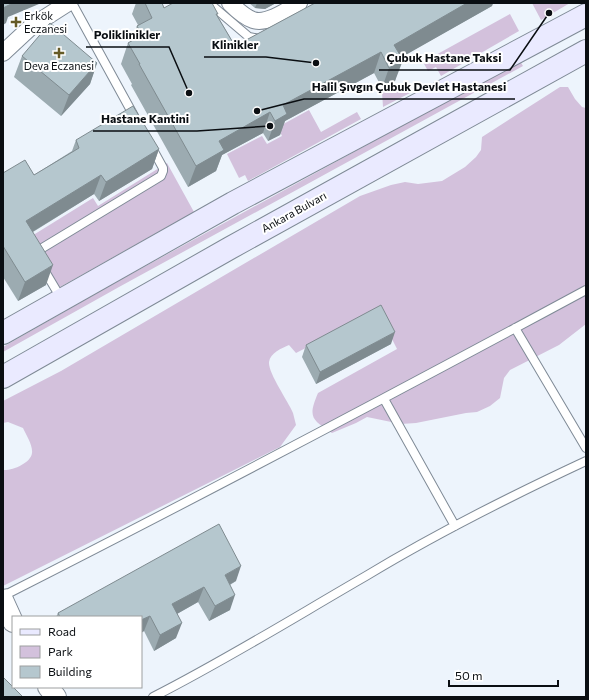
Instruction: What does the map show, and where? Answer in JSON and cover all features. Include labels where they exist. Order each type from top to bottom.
[{"type":"main road","points":[[3,333],[233,203],[586,15]]},
{"type":"main road","name":"Ankara Bulvarı","points":[[3,377],[230,248],[586,51]]},
{"type":"street","points":[[230,3],[253,20],[262,20],[276,16],[299,3]]},
{"type":"street","points":[[3,53],[32,26],[60,5]]},
{"type":"street","points":[[3,600],[12,620]]},
{"type":"street","points":[[49,688],[56,697]]},
{"type":"lane","points":[[72,3],[138,122]]},
{"type":"lane","points":[[209,3],[249,37],[258,39],[266,38]]},
{"type":"lane","points":[[62,300],[37,258],[36,252],[161,176],[163,168],[149,143]]},
{"type":"lane","points":[[3,594],[9,593],[62,566],[384,399],[586,290]]},
{"type":"lane","points":[[515,328],[586,448]]},
{"type":"lane","points":[[384,399],[454,526]]},
{"type":"lane","points":[[152,697],[277,628],[454,526],[523,490],[586,460]]},
{"type":"green space","points":[[532,3],[570,3],[541,20]]},
{"type":"green space","points":[[510,14],[519,31],[441,76],[436,67],[428,71],[423,62]]},
{"type":"green space","points":[[520,61],[523,66],[3,352],[3,347],[111,285]]},
{"type":"green space","points":[[397,84],[410,93],[383,107],[382,92]]},
{"type":"green space","points":[[560,87],[568,87],[575,99],[582,107],[586,108],[586,324],[559,345],[510,370],[504,378],[500,398],[490,406],[477,412],[416,423],[401,424],[367,417],[332,433],[313,417],[313,407],[318,393],[397,349],[378,311],[296,353],[289,345],[286,346],[274,353],[269,362],[275,380],[293,413],[296,425],[280,447],[3,586],[3,470],[16,468],[25,463],[31,457],[32,450],[23,428],[8,422],[3,423],[3,401],[61,371],[360,196],[391,185],[405,182],[418,184],[442,181],[465,167],[476,157],[481,150],[482,137]]},
{"type":"green space","points":[[309,110],[321,132],[357,112],[361,119],[248,181],[245,175],[239,178],[227,154],[262,136],[267,144],[282,136],[278,127]]},
{"type":"green space","points":[[167,163],[194,212],[53,291],[22,242],[93,198],[98,206]]},
{"type":"building","points":[[3,3],[13,3],[3,8]]},
{"type":"building","points":[[145,3],[162,3],[164,8],[173,3],[212,3],[218,14],[216,14],[235,46],[315,3],[467,3],[394,45],[403,60],[389,68],[381,52],[283,105],[287,114],[275,121],[270,112],[219,141],[224,150],[196,166],[128,43],[142,35],[137,26],[152,18]]},
{"type":"building","points":[[50,23],[97,63],[69,95],[22,56]]},
{"type":"building","points":[[133,106],[159,149],[106,182],[101,175],[26,221],[53,265],[25,282],[3,246],[3,173],[25,160],[34,175],[79,148],[76,140]]},
{"type":"building","points":[[381,305],[395,332],[320,372],[306,345]]},
{"type":"building","points":[[219,524],[241,566],[225,575],[235,595],[215,606],[204,587],[172,604],[182,623],[160,635],[150,616],[142,620],[142,616],[60,616],[58,613]]},
{"type":"building","points":[[3,677],[12,686],[12,688],[14,688],[23,697],[3,697]]},
{"type":"place","name":"Çubuk Hastane Taksi","points":[[549,13]]},
{"type":"place","name":"Erkök Eczanesi","points":[[16,22]]},
{"type":"place","name":"Deva Eczanesi","points":[[59,53]]},
{"type":"place","name":"Klinikler","points":[[316,63]]},
{"type":"place","name":"Poliklinikler","points":[[189,93]]},
{"type":"place","name":"Halil Şıvgın Çubuk Devlet Hastanesi","points":[[257,111]]},
{"type":"place","name":"Hastane Kantini","points":[[270,126]]}]
